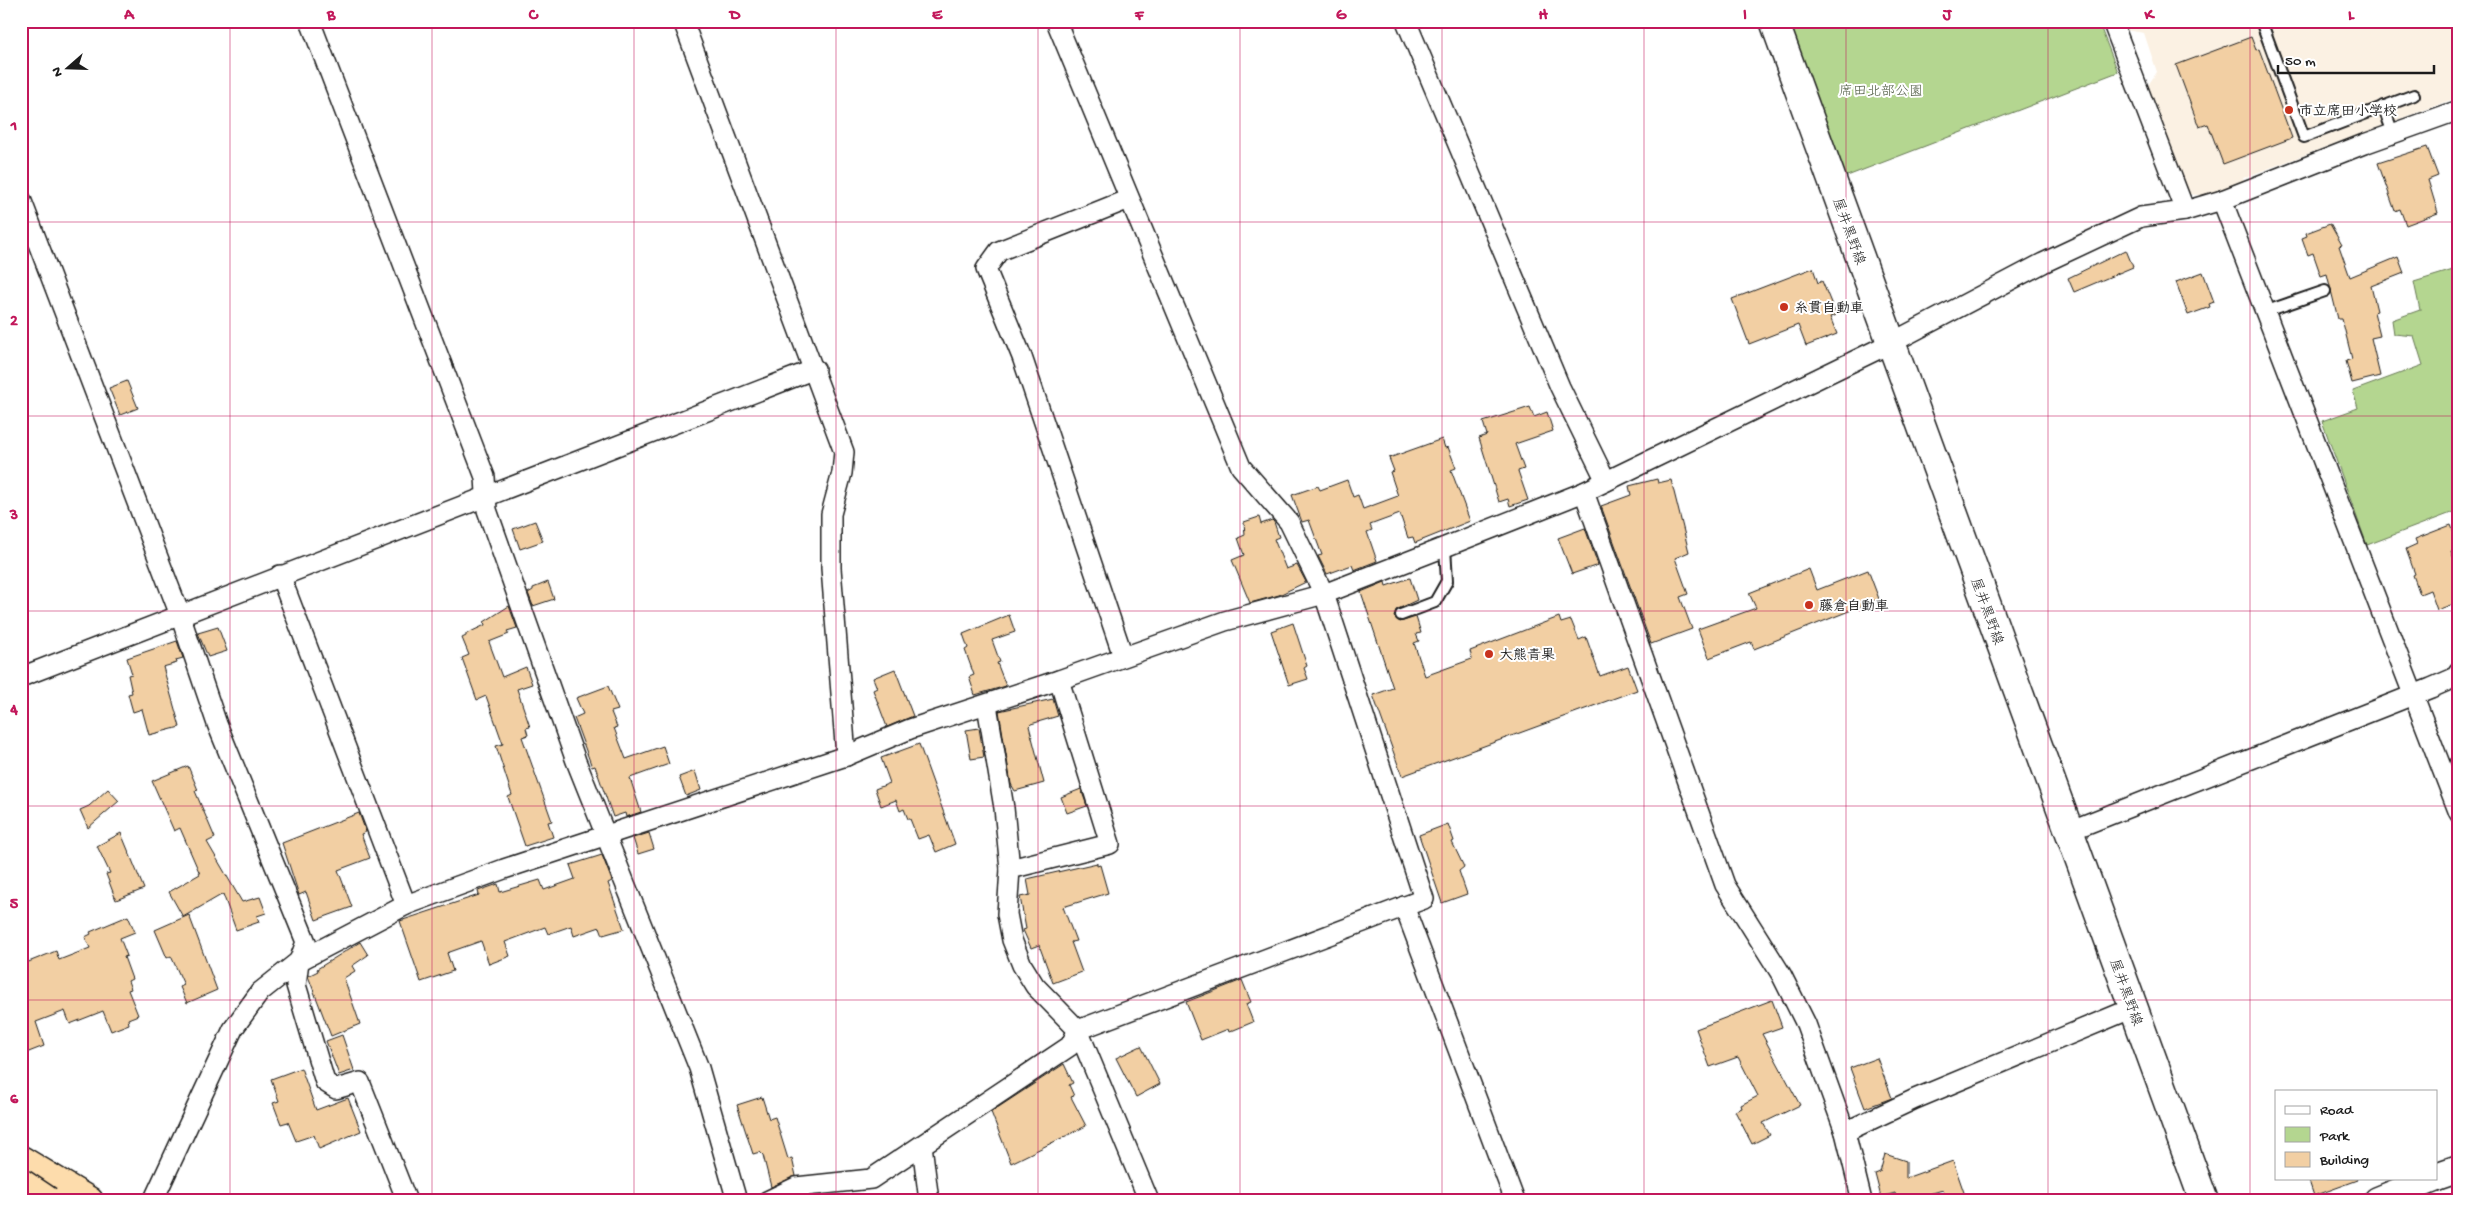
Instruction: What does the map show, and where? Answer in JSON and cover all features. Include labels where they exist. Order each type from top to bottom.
[{"type":"highway","points":[[21,1160],[89,1201]]},
{"type":"highway","points":[[21,1183],[48,1201]]},
{"type":"main road","name":"屋井黒野線","points":[[1774,21],[2204,1201]]},
{"type":"main road","points":[[2438,1177],[2459,1169]]},
{"type":"main road","points":[[21,1172],[32,1201]]},
{"type":"main road","points":[[2378,1201],[2430,1180]]},
{"type":"street","points":[[310,21],[485,476],[487,510],[576,761],[698,1068],[737,1201]]},
{"type":"street","points":[[683,21],[815,369],[844,452],[842,474],[831,514],[831,568],[846,756]]},
{"type":"street","points":[[766,1201],[796,1187],[871,1179],[1070,1046],[1078,1030],[1424,899],[1324,594],[1289,522],[1241,467],[1056,21]]},
{"type":"street","points":[[1406,21],[1560,387],[1606,481]]},
{"type":"street","points":[[2112,21],[2185,211]]},
{"type":"street","points":[[153,1201],[233,1030],[260,992],[299,960],[406,905],[606,835],[846,756],[910,729],[1060,680],[1225,621],[1324,594],[1584,492],[1891,344],[2043,263],[2141,217],[2185,211],[2222,200],[2393,133],[2459,110]]},
{"type":"street","points":[[21,199],[180,615],[217,724],[306,942],[299,960],[296,985],[324,1082],[336,1089],[360,1082],[407,1201]]},
{"type":"street","points":[[1123,656],[1022,357],[986,269],[999,251],[1129,199]]},
{"type":"street","points":[[2222,200],[2459,814]]},
{"type":"street","points":[[21,677],[815,369]]},
{"type":"street","points":[[1584,492],[1725,885],[1781,974],[1806,1024],[1845,1132],[1862,1201]]},
{"type":"street","points":[[280,575],[406,905]]},
{"type":"street","points":[[2069,831],[2412,696],[2454,678],[2459,671]]},
{"type":"street","points":[[1010,869],[1110,844],[1060,680]]},
{"type":"street","points":[[987,705],[1004,808],[1010,869],[1007,914],[1012,940],[1022,965],[1035,986],[1078,1030],[1149,1201]]},
{"type":"street","points":[[1404,906],[1516,1201]]},
{"type":"street","points":[[1845,1132],[1915,1099],[2133,1008]]},
{"type":"street","points":[[922,1145],[929,1201]]},
{"type":"lane","points":[[2261,21],[2304,137],[2414,95]]},
{"type":"lane","points":[[2383,106],[2393,133]]},
{"type":"lane","points":[[2264,312],[2325,291]]},
{"type":"lane","points":[[1401,616],[1435,602],[1446,581],[1445,547]]},
{"type":"shaded area","name":"市立席田小学校","points":[[2122,21],[2459,21],[2459,97],[2243,178],[2245,182],[2209,196],[2188,194],[2146,88],[2157,72],[2144,33],[2125,30]]},
{"type":"green space","name":"席田北部公園","points":[[1784,21],[2098,21],[2118,72],[1842,178]]},
{"type":"green space","points":[[2453,270],[2459,287],[2459,510],[2367,545],[2322,421],[2358,408],[2353,391],[2423,365],[2414,336],[2394,334],[2392,320],[2420,310],[2414,282]]},
{"type":"building","points":[[2251,37],[2256,50],[2259,49],[2292,138],[2223,164],[2208,124],[2199,127],[2176,65]]},
{"type":"building","points":[[2427,147],[2438,176],[2428,180],[2438,213],[2406,225],[2400,209],[2395,211],[2378,163]]},
{"type":"building","points":[[2330,224],[2342,245],[2339,246],[2350,277],[2398,257],[2404,273],[2371,286],[2377,311],[2374,312],[2380,336],[2371,338],[2380,376],[2352,383],[2346,361],[2352,359],[2342,319],[2338,319],[2327,274],[2321,276],[2313,253],[2308,255],[2302,238],[2307,236],[2306,233]]},
{"type":"building","points":[[2126,250],[2133,267],[2074,292],[2068,278]]},
{"type":"building","name":"糸貫自動車","points":[[1813,268],[1818,283],[1822,281],[1836,315],[1830,317],[1837,334],[1806,346],[1798,325],[1749,344],[1732,299]]},
{"type":"building","points":[[2203,272],[2214,302],[2209,304],[2210,307],[2188,315],[2176,282]]},
{"type":"building","points":[[127,381],[138,408],[120,415],[109,388]]},
{"type":"building","points":[[1530,407],[1534,417],[1547,412],[1553,431],[1515,444],[1524,469],[1518,471],[1528,500],[1510,506],[1508,499],[1499,502],[1479,438],[1487,435],[1483,422]]},
{"type":"building","points":[[1442,439],[1445,448],[1448,447],[1456,468],[1451,470],[1470,521],[1415,543],[1413,537],[1408,538],[1400,514],[1370,525],[1372,530],[1367,532],[1377,561],[1354,570],[1352,565],[1327,574],[1318,556],[1322,555],[1309,520],[1302,522],[1292,495],[1318,486],[1320,490],[1347,480],[1353,497],[1358,495],[1363,509],[1398,496],[1390,472],[1394,471],[1389,458]]},
{"type":"building","points":[[1657,479],[1658,483],[1671,480],[1689,552],[1675,558],[1688,594],[1680,597],[1692,629],[1651,644],[1601,506],[1631,495],[1629,486]]},
{"type":"building","points":[[1259,517],[1261,524],[1272,520],[1274,522],[1279,537],[1274,539],[1286,569],[1297,565],[1306,582],[1279,595],[1250,603],[1232,560],[1244,555],[1238,538],[1245,535],[1244,522]]},
{"type":"building","points":[[535,521],[543,541],[520,549],[513,529]]},
{"type":"building","points":[[2451,525],[2459,545],[2459,548],[2451,551],[2459,572],[2459,602],[2437,610],[2430,590],[2420,594],[2406,549],[2417,544],[2415,539]]},
{"type":"building","points":[[1585,528],[1598,565],[1572,574],[1558,538]]},
{"type":"building","name":"藤倉自動車","points":[[1809,569],[1817,590],[1868,570],[1879,599],[1754,649],[1751,642],[1709,658],[1698,629],[1756,608],[1749,593]]},
{"type":"building","points":[[1410,578],[1417,600],[1396,610],[1394,617],[1400,622],[1416,617],[1421,633],[1416,634],[1419,641],[1414,643],[1425,676],[1472,659],[1470,651],[1559,617],[1561,623],[1571,620],[1579,640],[1586,637],[1600,676],[1628,666],[1637,690],[1402,776],[1373,695],[1393,688],[1361,592],[1385,582],[1386,586]]},
{"type":"building","points":[[548,582],[554,599],[533,606],[528,593],[533,588]]},
{"type":"building","points":[[509,606],[517,628],[507,631],[509,634],[489,642],[502,677],[526,667],[532,684],[517,689],[530,727],[526,728],[528,735],[522,737],[552,821],[548,822],[553,837],[525,846],[508,797],[512,795],[496,746],[503,744],[486,696],[477,700],[462,658],[469,655],[462,638],[466,634],[485,625],[484,622]]},
{"type":"building","points":[[1009,615],[1015,632],[992,640],[1000,662],[997,663],[1006,686],[975,695],[969,677],[974,675],[965,650],[968,648],[963,634]]},
{"type":"building","points":[[1293,623],[1307,666],[1304,668],[1308,679],[1289,685],[1271,631]]},
{"type":"building","points":[[218,627],[227,651],[208,657],[198,633]]},
{"type":"building","points":[[177,641],[183,658],[176,660],[177,663],[163,667],[180,727],[149,735],[142,709],[133,712],[128,694],[132,693],[128,675],[132,674],[127,658]]},
{"type":"building","points":[[895,669],[913,716],[887,727],[873,690],[877,688],[873,678]]},
{"type":"building","points":[[608,686],[618,710],[611,712],[617,727],[614,728],[626,759],[663,746],[669,764],[630,778],[641,812],[626,817],[625,813],[613,817],[595,766],[592,767],[574,718],[583,714],[576,698]]},
{"type":"building","points":[[1053,699],[1058,716],[1029,726],[1044,783],[1015,791],[1011,784],[999,711]]},
{"type":"building","points":[[979,728],[984,757],[971,759],[966,730]]},
{"type":"building","points":[[919,744],[955,844],[936,852],[929,835],[918,839],[910,819],[908,819],[904,809],[900,811],[896,800],[881,806],[875,789],[890,783],[881,758]]},
{"type":"building","points":[[188,766],[198,790],[195,791],[215,838],[207,842],[242,902],[260,897],[266,913],[257,916],[259,922],[236,930],[223,894],[183,917],[169,892],[200,874],[180,828],[174,831],[152,781]]},
{"type":"building","points":[[695,771],[701,790],[686,796],[679,777]]},
{"type":"building","points":[[108,789],[119,801],[88,828],[80,810],[89,806]]},
{"type":"building","points":[[1081,789],[1087,806],[1067,813],[1061,797]]},
{"type":"building","points":[[359,813],[366,832],[361,834],[370,858],[338,870],[352,907],[316,920],[306,892],[299,895],[282,843]]},
{"type":"building","points":[[1448,824],[1454,841],[1452,842],[1464,867],[1459,871],[1467,894],[1442,903],[1419,835]]},
{"type":"building","points":[[121,833],[144,889],[116,900],[106,874],[110,873],[97,846]]},
{"type":"building","points":[[649,833],[654,849],[638,854],[633,838]]},
{"type":"building","points":[[602,855],[612,881],[608,883],[624,929],[603,935],[600,927],[574,936],[571,926],[548,934],[545,927],[505,942],[510,956],[489,964],[481,941],[447,953],[453,971],[421,982],[400,921],[479,895],[478,891],[498,884],[500,892],[540,880],[544,890],[575,879],[570,865]]},
{"type":"building","points":[[1097,863],[1097,866],[1100,865],[1108,893],[1063,907],[1076,941],[1071,942],[1082,972],[1053,983],[1039,945],[1031,948],[1023,930],[1026,929],[1020,897],[1030,895],[1027,879]]},
{"type":"building","points":[[189,915],[217,990],[187,1003],[180,987],[184,985],[171,956],[167,958],[155,930]]},
{"type":"building","points":[[128,916],[135,932],[120,938],[127,956],[124,957],[132,979],[128,981],[131,989],[128,990],[138,1015],[128,1019],[129,1024],[111,1031],[103,1011],[70,1024],[65,1011],[36,1022],[44,1046],[21,1055],[21,965],[56,951],[59,960],[90,948],[85,937],[91,934],[90,932]]},
{"type":"building","points":[[360,942],[368,955],[352,966],[355,971],[344,978],[360,1024],[331,1036],[308,976]]},
{"type":"building","points":[[1242,980],[1251,1002],[1246,1004],[1253,1022],[1229,1032],[1228,1029],[1201,1040],[1186,1002]]},
{"type":"building","points":[[1772,1000],[1782,1027],[1762,1034],[1800,1105],[1763,1123],[1770,1135],[1752,1144],[1735,1111],[1742,1108],[1741,1105],[1758,1096],[1738,1057],[1710,1067],[1696,1029]]},
{"type":"building","points":[[342,1035],[354,1070],[339,1075],[326,1041]]},
{"type":"building","points":[[1141,1046],[1160,1084],[1136,1097],[1116,1058]]},
{"type":"building","points":[[1877,1058],[1892,1098],[1865,1108],[1850,1068]]},
{"type":"building","points":[[1064,1064],[1073,1083],[1069,1085],[1074,1096],[1071,1097],[1086,1126],[1011,1163],[991,1112]]},
{"type":"building","points":[[301,1068],[316,1110],[348,1098],[361,1131],[319,1149],[314,1135],[296,1141],[288,1122],[281,1124],[273,1103],[279,1101],[271,1079]]},
{"type":"building","points":[[762,1097],[769,1119],[775,1117],[788,1159],[792,1158],[796,1176],[771,1187],[763,1155],[760,1152],[753,1154],[737,1105]]},
{"type":"building","points":[[1885,1154],[1906,1161],[1906,1178],[1953,1161],[1967,1201],[1947,1201],[1943,1190],[1904,1201],[1897,1201],[1895,1193],[1881,1197],[1875,1174],[1880,1172]]},
{"type":"building","points":[[2309,1180],[2358,1180],[2314,1196]]},
{"type":"place","name":"市立席田小学校","points":[[2289,110]]},
{"type":"place","name":"糸貫自動車","points":[[1784,307]]},
{"type":"place","name":"藤倉自動車","points":[[1809,605]]},
{"type":"place","name":"大熊青果","points":[[1489,654]]}]
